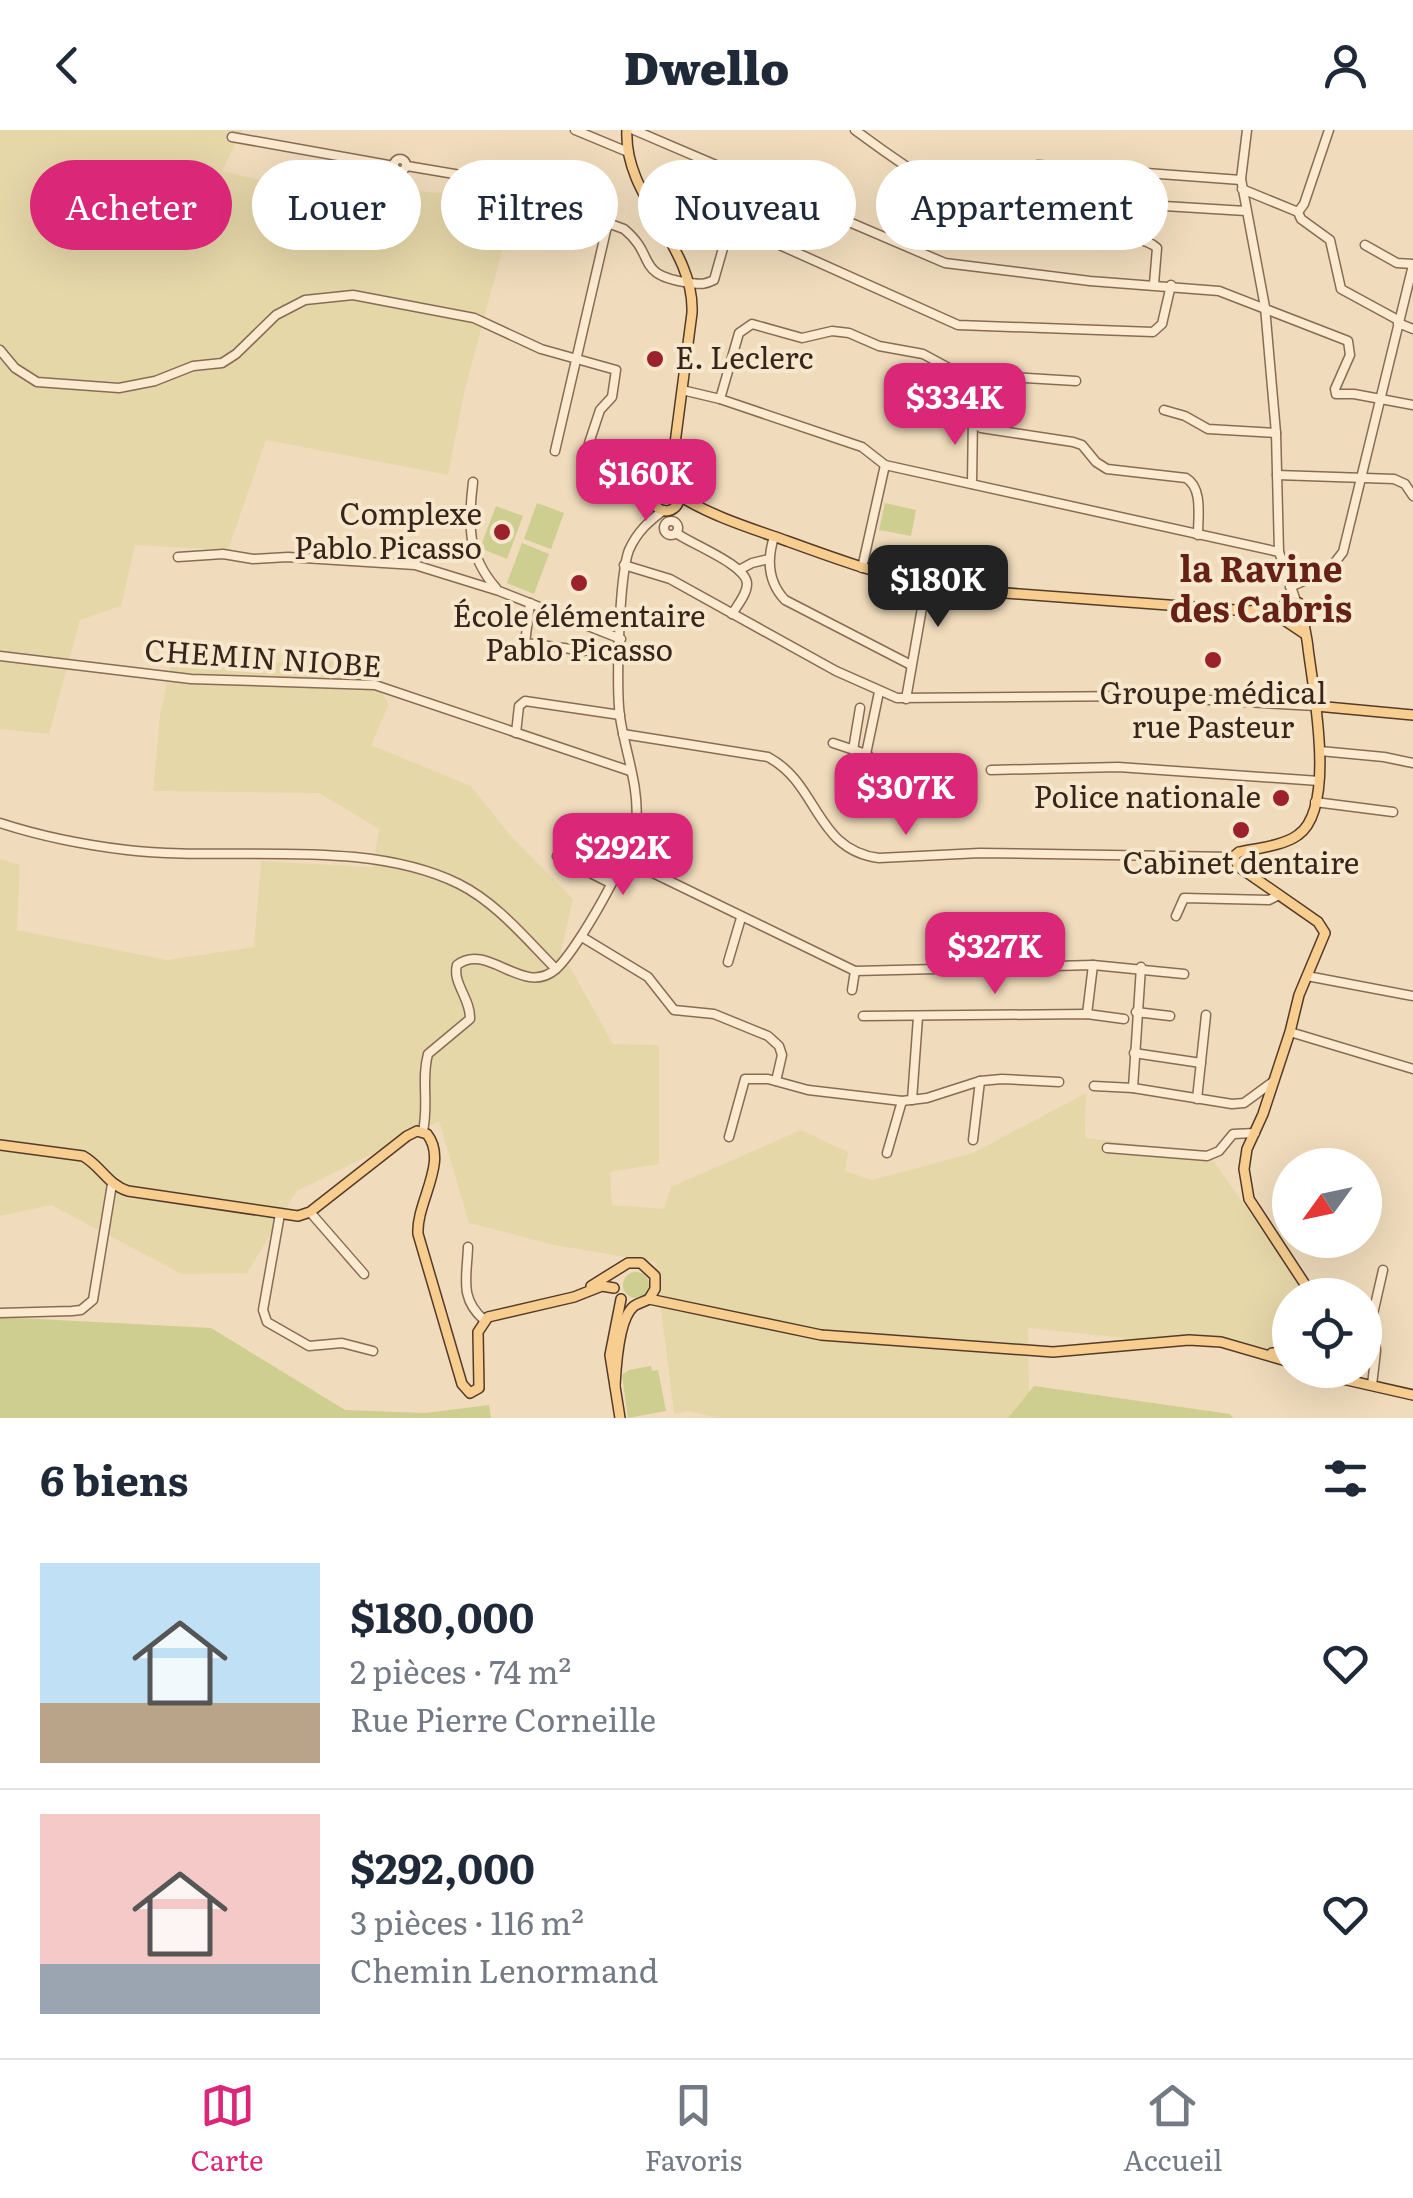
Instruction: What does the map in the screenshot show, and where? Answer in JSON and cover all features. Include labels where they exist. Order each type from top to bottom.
[{"type":"main road","points":[[631,130],[628,152],[690,282],[692,313],[670,492],[664,510],[653,502],[670,492]]},
{"type":"main road","points":[[670,492],[774,537],[862,568],[926,585],[1266,612],[1286,607],[1304,611],[1299,623]]},
{"type":"main road","points":[[1286,607],[1284,623],[1299,623]]},
{"type":"main road","points":[[1299,623],[1306,636],[1316,706],[1320,751],[1315,802],[1308,824],[1298,835],[1233,857],[1239,867],[1324,930],[1324,940],[1306,976],[1244,1169],[1249,1198],[1301,1278]]},
{"type":"main road","points":[[1316,706],[1413,715]]},
{"type":"main road","points":[[0,1145],[83,1156],[112,1184],[128,1192],[298,1216],[310,1212],[406,1136],[423,1132],[431,1138],[436,1154],[418,1234],[462,1384],[470,1393],[476,1392],[479,1385],[478,1332],[484,1320],[499,1312],[602,1286],[614,1288]]},
{"type":"main road","points":[[581,1294],[634,1262],[647,1266],[655,1276],[655,1289],[648,1300]]},
{"type":"main road","points":[[618,1271],[614,1288],[621,1299],[635,1304],[648,1300],[675,1304],[821,1335],[1053,1352],[1189,1340],[1221,1342],[1272,1356]]},
{"type":"main road","points":[[655,1289],[675,1304]]},
{"type":"main road","points":[[620,1418],[610,1355],[621,1299]]},
{"type":"main road","points":[[615,1386],[624,1327],[635,1304]]},
{"type":"main road","points":[[1264,1353],[1272,1353]]},
{"type":"main road","points":[[610,1355],[616,1368]]},
{"type":"main road","points":[[1382,1387],[1413,1395]]},
{"type":"street","points":[[575,130],[628,152]]},
{"type":"street","points":[[631,130],[944,264],[1218,291],[1266,307],[1346,340],[1350,355],[1334,393],[1413,405]]},
{"type":"street","points":[[855,130],[900,162],[961,195],[980,200],[1060,199],[1086,210],[1114,231],[1152,243],[1157,248],[1154,284]]},
{"type":"street","points":[[1247,130],[1242,185],[1266,307],[1276,433],[1279,552],[1290,588],[1286,607]]},
{"type":"street","points":[[1298,212],[1330,130]]},
{"type":"street","points":[[232,137],[394,166],[401,158],[406,166],[441,172]]},
{"type":"street","points":[[1168,178],[1242,185],[1298,212],[1301,220],[1330,240],[1341,289],[1413,330]]},
{"type":"street","points":[[1168,206],[1246,211]]},
{"type":"street","points":[[618,228],[631,235],[657,275],[668,281],[706,284],[714,280],[724,234],[735,225],[958,325],[1148,333],[1162,324],[1171,285]]},
{"type":"street","points":[[1290,588],[1309,581],[1337,562],[1343,552],[1413,265],[1398,264],[1365,245]]},
{"type":"street","points":[[555,451],[601,250]]},
{"type":"street","points":[[0,350],[14,368],[37,382],[119,388],[193,366],[222,363],[276,315],[305,300],[353,295],[474,318],[541,349],[616,370],[612,397],[600,410],[589,443],[597,454],[638,483],[653,502],[650,520]]},
{"type":"street","points":[[720,399],[739,333],[752,324],[802,338],[832,331],[849,332],[880,346],[924,354],[960,374],[1076,381]]},
{"type":"street","points":[[972,484],[973,415],[981,376]]},
{"type":"street","points":[[682,390],[862,447],[885,466],[1279,552]]},
{"type":"street","points":[[1164,410],[1208,429],[1276,433]]},
{"type":"street","points":[[975,424],[1074,442],[1107,468],[1186,478],[1194,482],[1197,490],[1198,534]]},
{"type":"street","points":[[862,568],[885,466]]},
{"type":"street","points":[[1277,475],[1398,480],[1413,496]]},
{"type":"street","points":[[473,482],[471,542],[481,568],[499,591]]},
{"type":"street","points":[[638,483],[670,492]]},
{"type":"street","points":[[423,1132],[428,1106],[428,1054],[470,1019],[468,1000],[455,972],[457,965],[474,958],[532,979],[540,979],[556,969],[582,937],[624,858],[636,822],[620,715],[624,565],[638,533],[664,510]]},
{"type":"street","points":[[676,532],[740,570],[747,582],[746,589],[732,614]]},
{"type":"street","points":[[774,537],[770,559],[774,585],[792,605],[911,665]]},
{"type":"street","points":[[178,557],[222,554],[253,559],[415,565],[474,582],[621,639]]},
{"type":"street","points":[[740,570],[770,559]]},
{"type":"street","points":[[624,565],[660,574],[879,692],[906,699],[1138,696],[1316,706]]},
{"type":"street","points":[[474,582],[481,568]]},
{"type":"street","points":[[906,699],[926,585]]},
{"type":"street","points":[[530,603],[525,642],[587,652]]},
{"type":"street","name":"CHEMIN NIOBE","points":[[0,656],[190,678],[375,685],[630,771]]},
{"type":"street","points":[[866,754],[879,692]]},
{"type":"street","points":[[516,733],[519,706],[525,700],[620,715]]},
{"type":"street","points":[[853,750],[860,708]]},
{"type":"street","points":[[623,734],[768,757],[787,769],[842,846],[862,856],[980,853],[1233,857]]},
{"type":"street","points":[[833,743],[866,754],[885,770],[897,774]]},
{"type":"street","points":[[1320,751],[1413,763]]},
{"type":"street","points":[[991,770],[1118,767],[1319,781]]},
{"type":"street","points":[[1315,802],[1393,812]]},
{"type":"street","points":[[0,823],[127,850],[356,858],[412,869],[459,884],[482,898],[556,969]]},
{"type":"street","points":[[557,856],[610,883]]},
{"type":"street","points":[[624,858],[855,971],[1094,964],[1184,974]]},
{"type":"street","points":[[1176,916],[1184,898],[1269,900],[1279,895]]},
{"type":"street","points":[[728,962],[741,918]]},
{"type":"street","points":[[582,937],[648,977],[674,1010],[726,1017],[774,1041],[782,1055],[776,1081]]},
{"type":"street","points":[[1087,1014],[1094,964]]},
{"type":"street","points":[[1133,1088],[1141,967]]},
{"type":"street","points":[[852,990],[855,971]]},
{"type":"street","points":[[1306,976],[1413,996]]},
{"type":"street","points":[[1136,1012],[1170,1016]]},
{"type":"street","points":[[863,1016],[1087,1014],[1124,1019]]},
{"type":"street","points":[[1197,1099],[1206,1014]]},
{"type":"street","points":[[887,1153],[907,1100],[918,1017]]},
{"type":"street","points":[[1290,1032],[1413,1069]]},
{"type":"street","points":[[1134,1053],[1201,1063]]},
{"type":"street","points":[[729,1137],[745,1079],[907,1100],[980,1081],[1059,1082]]},
{"type":"street","points":[[974,1140],[980,1081]]},
{"type":"street","points":[[1094,1086],[1244,1103],[1274,1081]]},
{"type":"street","points":[[1107,1148],[1207,1156],[1218,1151],[1233,1134],[1255,1133]]},
{"type":"street","points":[[0,1313],[82,1310],[93,1300],[112,1184]]},
{"type":"street","points":[[310,1212],[364,1274]]},
{"type":"street","points":[[280,1214],[263,1310],[267,1322],[309,1346],[342,1343],[374,1350]]},
{"type":"street","points":[[468,1247],[466,1298],[484,1320]]},
{"type":"street","points":[[1380,1278],[1382,1270]]},
{"type":"shaded area","points":[[0,130],[242,130],[227,160],[30,160],[30,250],[232,250],[232,173],[252,178],[252,250],[421,250],[421,191],[441,193],[441,250],[502,250],[464,393],[448,475],[266,440],[228,550],[135,545],[121,606],[80,620],[49,734],[0,729]]},
{"type":"shaded area","points":[[362,661],[389,704],[371,745],[471,786],[510,835],[573,899],[561,951],[613,1044],[659,1045],[659,1164],[610,1172],[612,1205],[664,1209],[671,1187],[801,1130],[848,1152],[845,1171],[872,1180],[973,1153],[1086,1093],[1085,1138],[1208,1153],[1272,1244],[1272,1258],[1282,1258],[1296,1278],[1272,1278],[1272,1363],[1231,1349],[1028,1328],[1029,1393],[1008,1418],[716,1418],[689,1411],[674,1414],[655,1262],[554,1245],[469,1223],[439,1121],[297,1191],[247,1273],[182,1274],[51,1205],[0,1216],[0,859],[20,865],[17,930],[167,960],[254,947],[261,861],[373,867],[379,829],[319,793],[153,791],[160,715],[171,664]]},
{"type":"green space","points":[[537,503],[564,513],[551,549],[524,539]]},
{"type":"green space","points":[[885,503],[916,510],[911,536],[879,530]]},
{"type":"green space","name":"Complexe Pablo Picasso","points":[[496,506],[523,516],[507,559],[480,548]]},
{"type":"green space","points":[[522,543],[549,554],[534,594],[507,583]]},
{"type":"green space","points":[[636,1272],[645,1276],[649,1285],[645,1294],[636,1298],[627,1294],[623,1285],[627,1276]]},
{"type":"green space","points":[[0,1317],[211,1328],[345,1410],[425,1413],[489,1405],[491,1418],[0,1418]]},
{"type":"green space","points":[[651,1366],[652,1371],[658,1370],[666,1411],[628,1418],[622,1375]]},
{"type":"green space","points":[[1034,1386],[1230,1414],[1233,1418],[1008,1418]]},
{"type":"place","name":"E. Leclerc","points":[[655,359]]},
{"type":"place","name":"Complexe Pablo Picasso","points":[[502,532]]},
{"type":"place","name":"École élémentaire Pablo Picasso","points":[[579,583]]},
{"type":"place","name":"Groupe médical rue Pasteur","points":[[1213,660]]},
{"type":"place","name":"Police nationale","points":[[1281,798]]},
{"type":"place","name":"Cabinet dentaire","points":[[1241,830]]},
{"type":"district","name":"la Ravine des Cabris","points":[[1261,590]]}]
